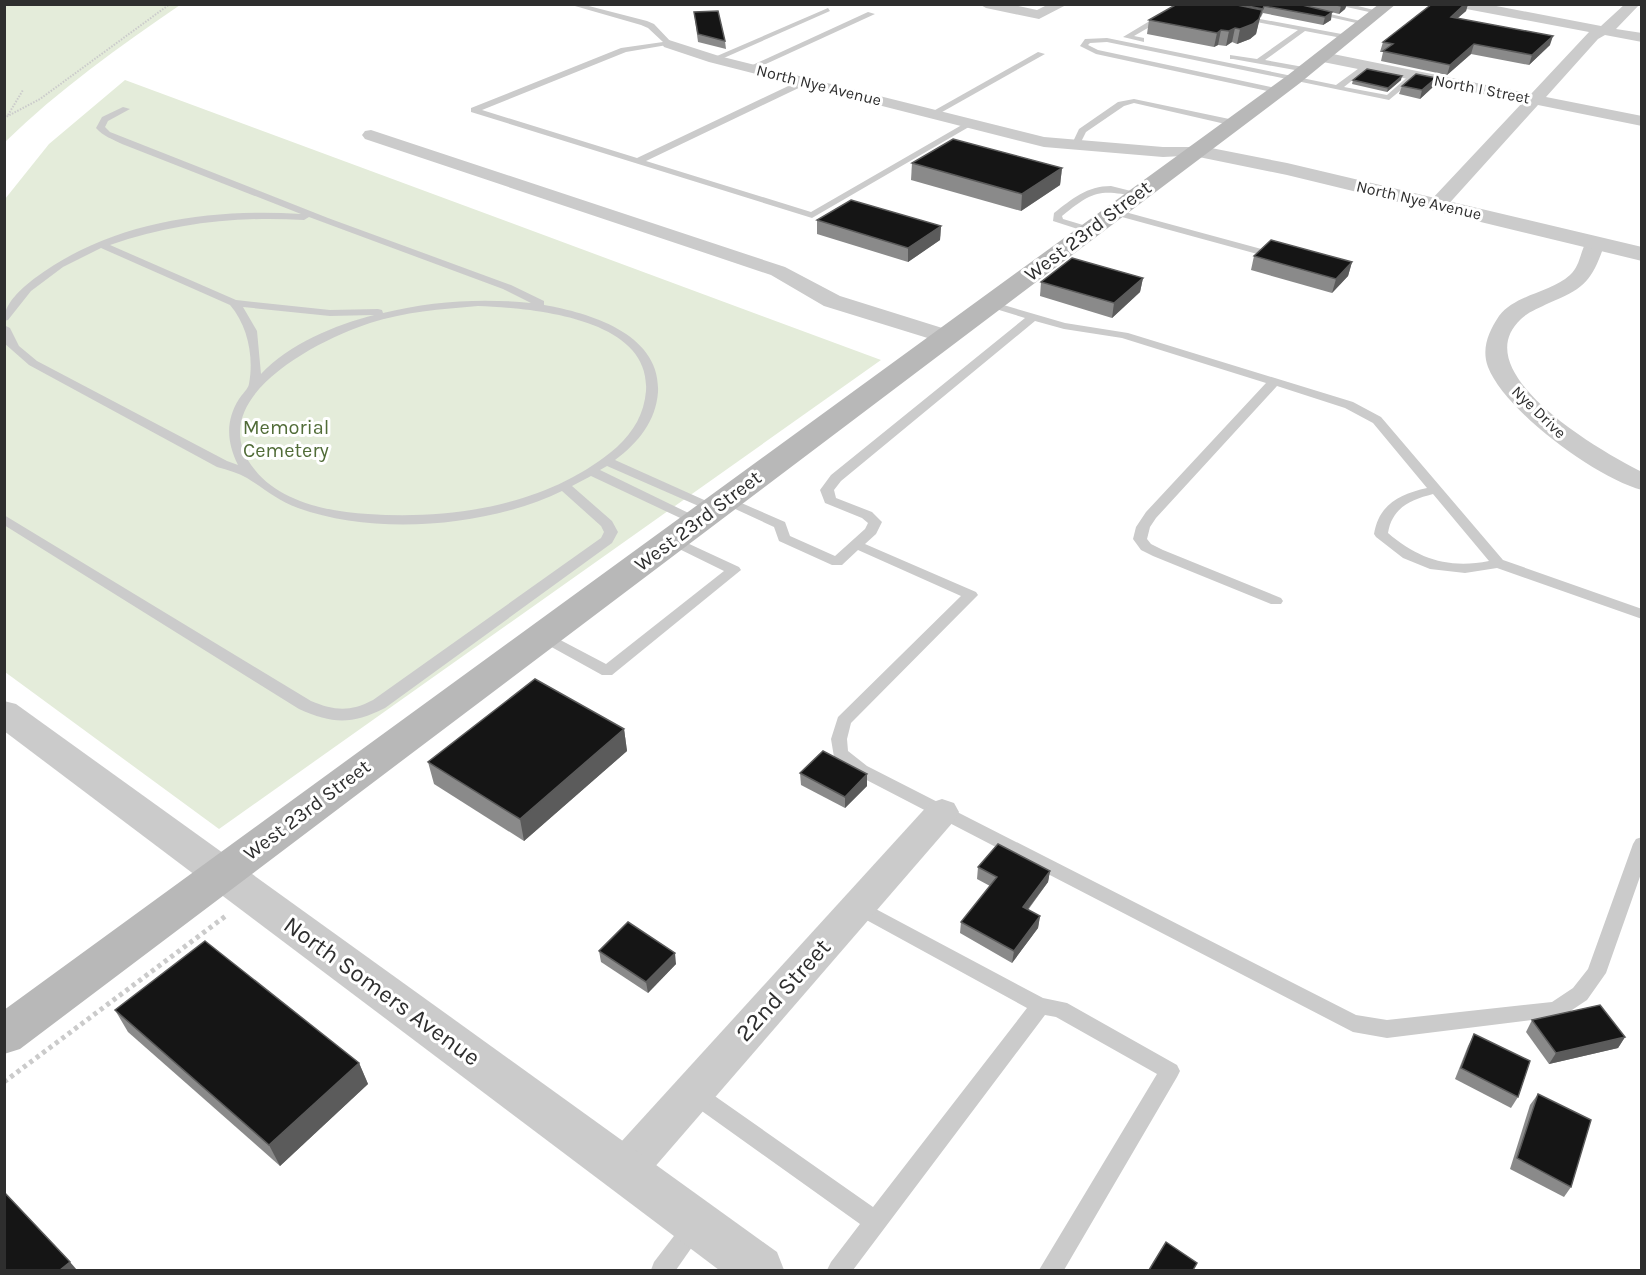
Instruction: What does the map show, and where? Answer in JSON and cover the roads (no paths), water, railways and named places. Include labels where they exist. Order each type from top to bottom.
[{"type":"main road","name":"West 23rd Street","points":[[4,1035],[947,337],[1323,57],[1378,13]]},
{"type":"street","points":[[986,4],[1039,15],[1061,4]]},
{"type":"street","points":[[1461,4],[1641,38]]},
{"type":"street","points":[[1438,204],[1593,36],[1603,31],[1633,4]]},
{"type":"street","name":"North Nye Avenue","points":[[669,44],[714,59],[1044,142],[1174,153],[1196,151],[1264,164],[1438,204],[1641,254]]},
{"type":"street","name":"North I Street","points":[[1323,57],[1641,121]]},
{"type":"street","points":[[371,135],[778,271],[832,301],[947,337]]},
{"type":"street","name":"Nye Drive","points":[[1595,243],[1586,269],[1573,283],[1524,306],[1509,318],[1498,332],[1495,351],[1503,376],[1545,422],[1574,445],[1641,482]]},
{"type":"street","name":"North Somers Avenue","points":[[4,713],[759,1270]]},
{"type":"street","name":"22nd Street","points":[[625,1169],[942,812]]},
{"type":"lane","name":"North Nye Avenue","points":[[571,4],[644,23],[651,26],[669,44]]},
{"type":"lane","points":[[587,8],[597,4]]},
{"type":"lane","points":[[1275,4],[1378,13]]},
{"type":"lane","points":[[1336,4],[1378,13]]},
{"type":"lane","points":[[714,59],[828,10]]},
{"type":"lane","points":[[1175,11],[1127,37],[1258,61],[1338,88],[1389,98],[1415,75]]},
{"type":"lane","points":[[750,68],[871,14]]},
{"type":"lane","points":[[1230,15],[1347,37]]},
{"type":"lane","points":[[1258,61],[1304,29]]},
{"type":"lane","points":[[1277,91],[1096,52],[1084,46],[1088,41],[1107,40],[1300,74]]},
{"type":"lane","points":[[669,44],[624,50],[474,110],[812,215],[970,124]]},
{"type":"lane","points":[[932,114],[1041,54]]},
{"type":"lane","points":[[1338,88],[1366,65]]},
{"type":"lane","points":[[638,161],[804,82]]},
{"type":"lane","points":[[1076,146],[1082,131],[1121,104],[1134,101],[1233,123]]},
{"type":"lane","points":[[126,109],[105,119],[100,128],[107,134],[125,142],[325,220],[507,287],[549,308]]},
{"type":"lane","points":[[1090,230],[1058,220],[1057,215],[1089,190],[1109,187],[1138,194]]},
{"type":"lane","points":[[1114,212],[1261,252]]},
{"type":"lane","points":[[4,318],[14,300],[49,270],[103,245],[164,225],[231,215],[293,216],[325,220]]},
{"type":"lane","points":[[103,245],[234,303],[330,313],[405,311],[479,303],[549,308],[580,316],[605,326],[633,345],[649,366],[654,393],[650,408],[634,436],[591,471],[564,486],[517,503],[481,512],[439,518],[382,520],[326,512],[295,502],[272,491],[251,474],[238,454],[234,432],[237,415],[255,385],[283,361],[319,340],[360,323],[405,311]]},
{"type":"lane","points":[[234,303],[251,325],[255,344],[255,385]]},
{"type":"lane","points":[[990,304],[1032,318],[1082,330],[1124,335],[1349,405],[1377,420],[1498,563],[1641,614]]},
{"type":"lane","points":[[591,471],[713,510],[780,525],[784,538],[837,562],[871,531],[875,522],[867,515],[830,500],[827,490],[836,478],[1032,318]]},
{"type":"lane","points":[[4,328],[10,352],[214,460],[251,474]]},
{"type":"lane","points":[[1274,382],[1151,515],[1143,527],[1140,538],[1146,547],[1158,554],[1276,601]]},
{"type":"lane","points":[[606,461],[713,510]]},
{"type":"lane","points":[[9,527],[305,705],[326,714],[347,717],[358,715],[379,704],[607,540],[611,532],[608,524],[564,486]]},
{"type":"lane","points":[[1434,490],[1410,496],[1395,503],[1382,522],[1381,534],[1394,546],[1412,557],[1454,570],[1473,570],[1498,563]]},
{"type":"lane","points":[[542,636],[607,671],[734,570],[672,540]]},
{"type":"lane","points":[[856,545],[971,595],[844,721],[838,739],[840,753],[861,770],[1353,1023],[1387,1029],[1556,1010],[1580,994],[1596,973],[1641,844]]},
{"type":"lane","points":[[857,906],[1040,1006],[1060,1009],[1170,1071],[1051,1270]]},
{"type":"lane","points":[[839,1270],[1040,1006]]},
{"type":"lane","points":[[692,1092],[876,1222]]},
{"type":"lane","points":[[662,1270],[698,1224]]},
{"type":"park label","name":"Memorial Cemetery","points":[[286,438]]}]
